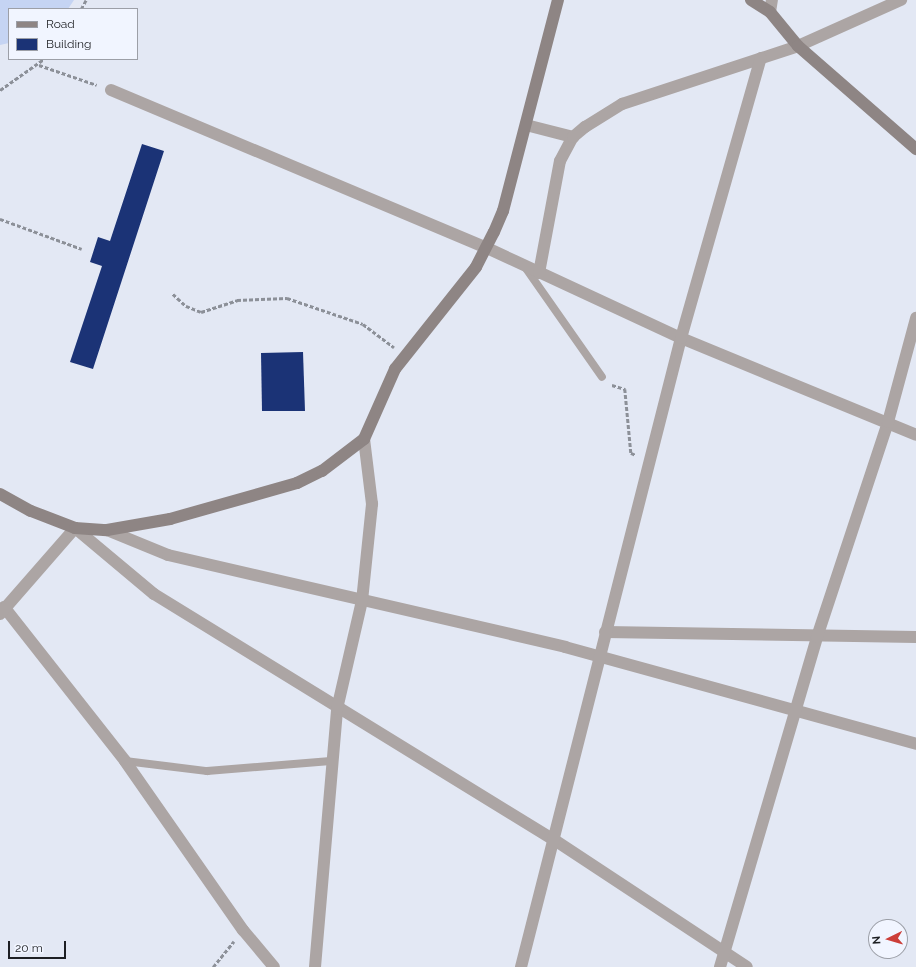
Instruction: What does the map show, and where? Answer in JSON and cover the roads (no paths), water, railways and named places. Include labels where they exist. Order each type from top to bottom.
[{"type":"street","points":[[0,494],[31,511],[75,528],[107,530],[170,519],[297,483],[322,471],[364,439],[395,369],[476,267],[487,248],[503,212],[558,0]]},
{"type":"street","points":[[751,0],[771,6],[798,46],[916,150]]},
{"type":"street","points":[[539,273],[560,161],[573,137],[602,114],[622,104],[798,46],[901,0]]},
{"type":"street","points":[[521,967],[681,338],[761,58]]},
{"type":"street","points":[[112,90],[487,248],[525,267],[681,338],[888,422],[916,435]]},
{"type":"street","points":[[526,125],[573,137]]},
{"type":"street","points":[[720,967],[796,713],[817,637],[888,422],[916,318]]},
{"type":"street","points":[[315,967],[331,761],[337,709],[362,601],[372,504],[364,439]]},
{"type":"street","points":[[75,528],[2,611],[125,761],[243,930],[274,967]]},
{"type":"street","points":[[75,528],[154,594],[337,709],[553,839],[747,967]]},
{"type":"street","points":[[107,530],[168,555],[601,657],[796,713],[916,744]]},
{"type":"street","points":[[605,632],[817,637],[916,637]]},
{"type":"lane","points":[[525,267],[602,377]]},
{"type":"lane","points":[[125,761],[207,771],[331,761]]}]
